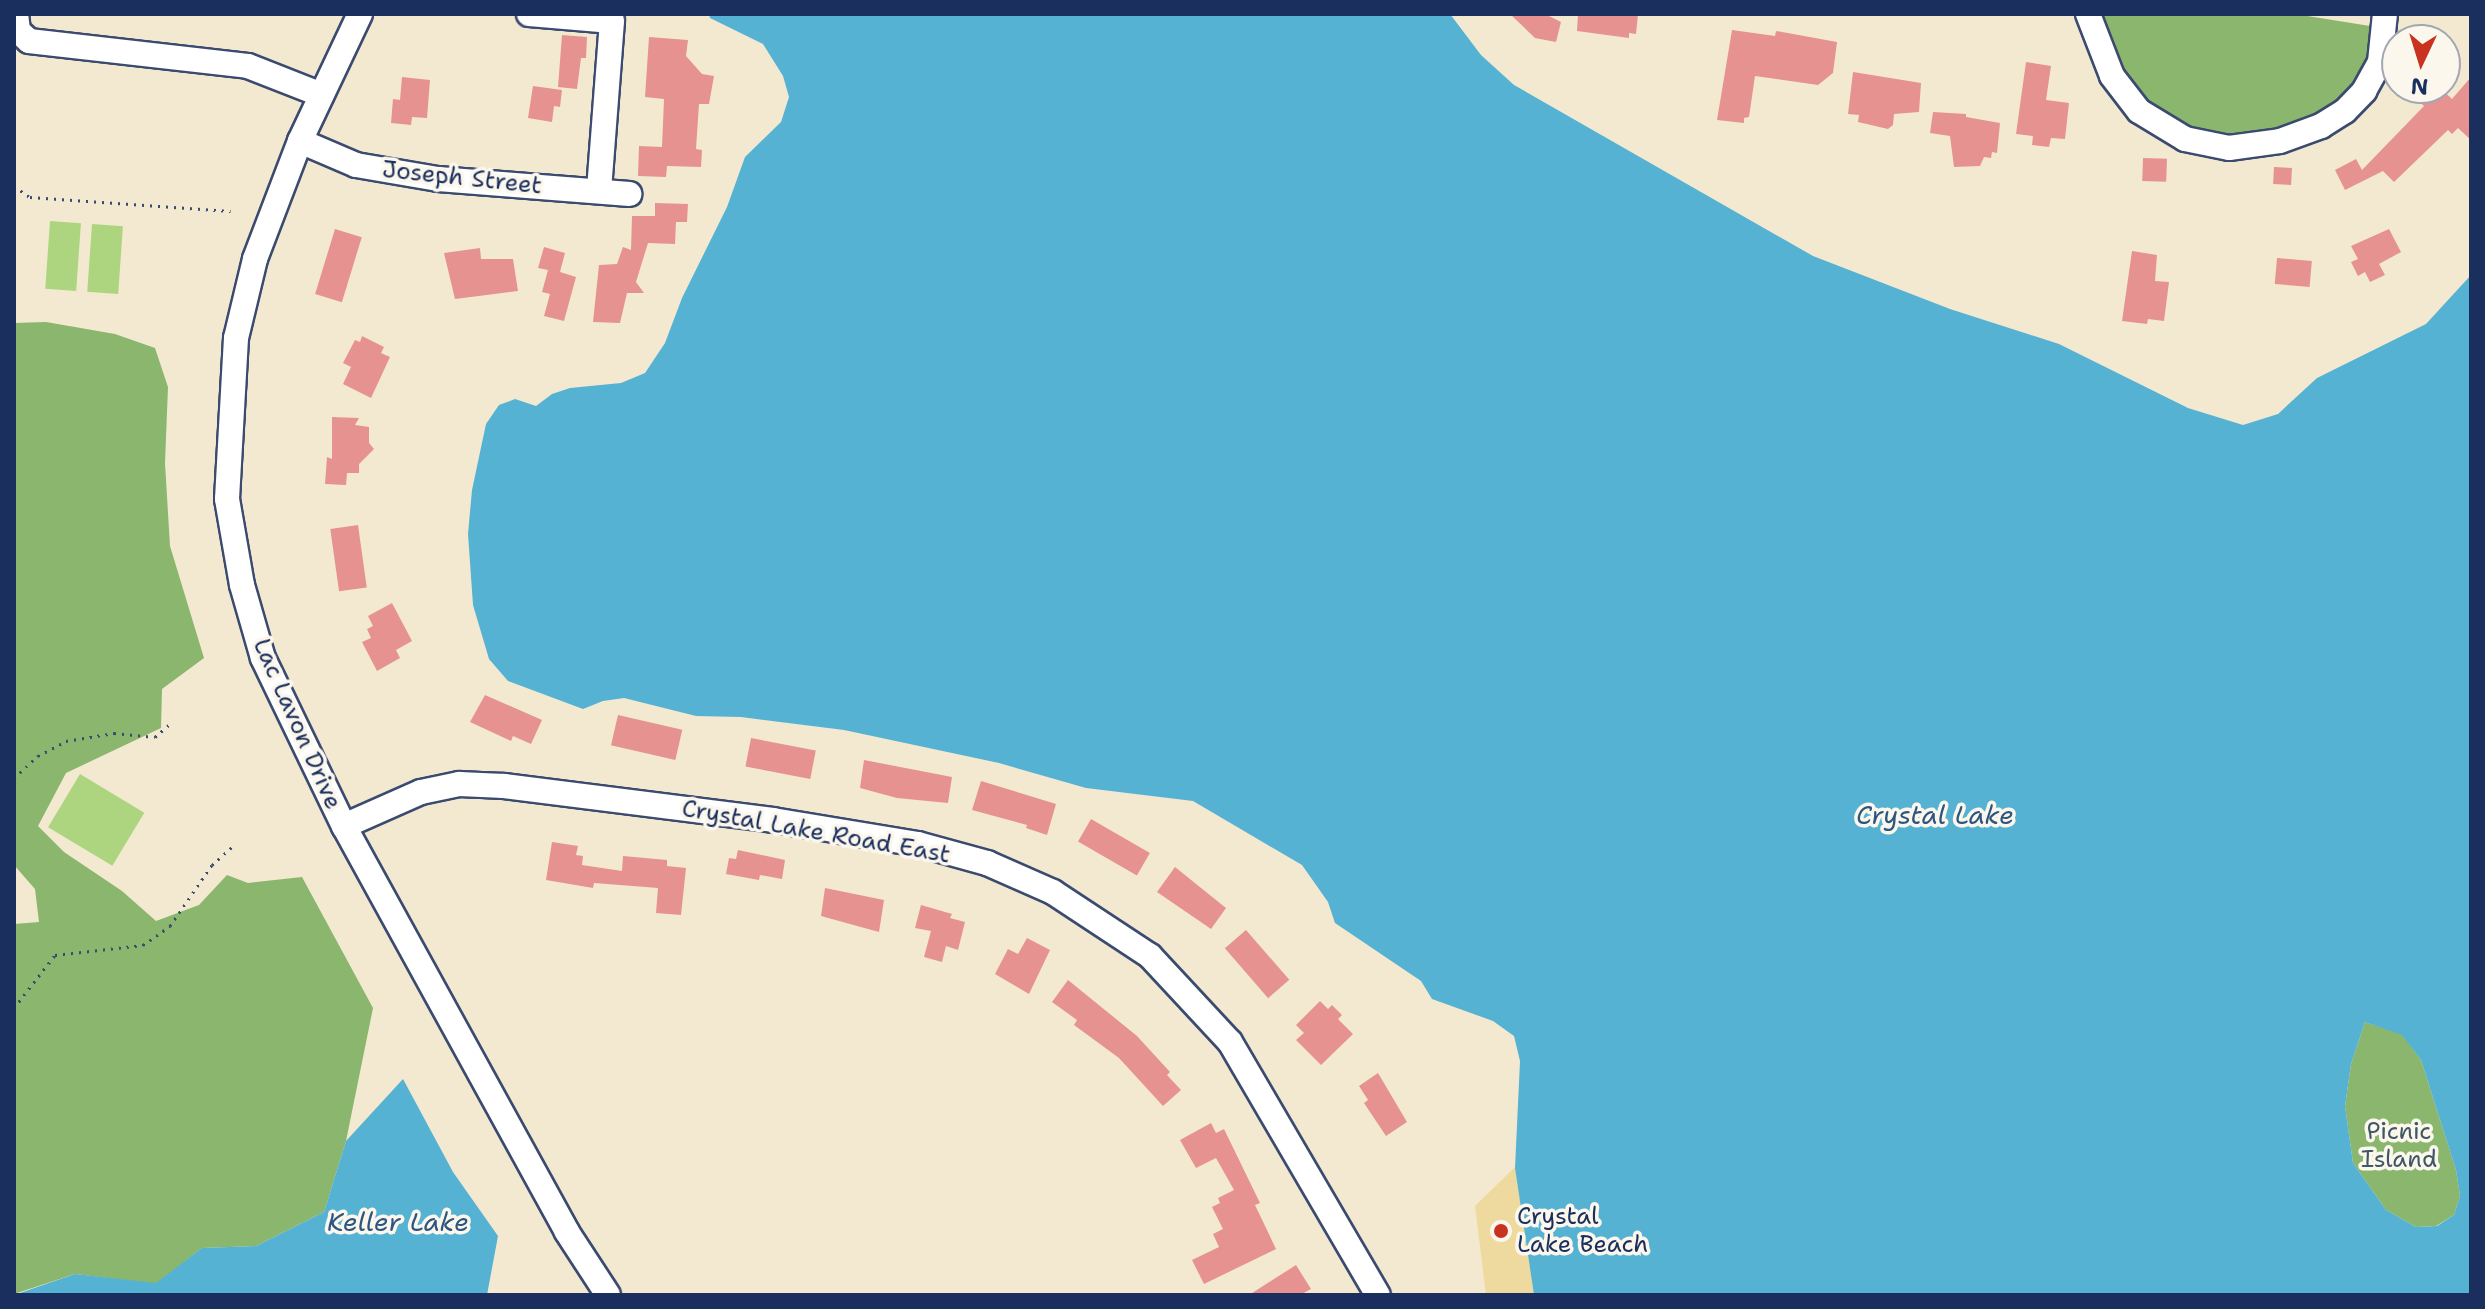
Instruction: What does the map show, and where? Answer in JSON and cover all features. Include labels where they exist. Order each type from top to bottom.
[{"type":"street","points":[[16,14],[18,31],[29,41],[248,66],[322,95]]},
{"type":"street","name":"Lac Lavon Drive","points":[[360,14],[300,141],[255,259],[236,338],[227,499],[242,585],[263,658],[344,826],[567,1232],[608,1295]]},
{"type":"street","points":[[529,14],[612,21],[599,191]]},
{"type":"street","points":[[2088,14],[2112,76],[2139,111],[2185,139],[2229,148],[2280,141],[2321,126],[2345,111],[2364,91],[2380,62],[2385,14]]},
{"type":"street","name":"Joseph Street","points":[[300,141],[356,165],[438,179],[629,194]]},
{"type":"street","name":"Crystal Lake Road East","points":[[344,826],[421,792],[459,784],[504,786],[773,820],[918,844],[987,863],[1053,892],[1150,956],[1230,1042],[1378,1295]]},
{"type":"path","points":[[14,186],[30,197],[231,211]]},
{"type":"path","points":[[14,777],[38,756],[66,741],[114,733],[155,737],[170,724]]},
{"type":"path","points":[[14,1008],[55,955],[143,945],[170,926],[212,865],[234,845]]},
{"type":"green space","points":[[2098,14],[2295,14],[2370,26],[2375,30],[2376,44],[2353,91],[2310,122],[2250,138],[2204,136],[2146,105],[2129,86]]},
{"type":"green space","points":[[50,221],[81,223],[76,291],[45,289]]},
{"type":"green space","points":[[92,224],[123,226],[118,294],[87,292]]},
{"type":"green space","points":[[46,322],[115,334],[155,348],[168,387],[165,463],[170,546],[204,658],[162,689],[161,728],[66,773],[38,826],[64,852],[122,891],[156,921],[199,905],[227,875],[248,883],[302,877],[373,1008],[346,1141],[324,1212],[256,1246],[202,1248],[156,1284],[75,1274],[14,1294],[14,924],[39,922],[35,889],[14,865],[14,323]]},
{"type":"green space","points":[[80,774],[144,813],[112,866],[48,827]]},
{"type":"green space","name":"Picnic Island","points":[[2365,1022],[2402,1034],[2421,1060],[2456,1170],[2460,1196],[2454,1215],[2436,1226],[2416,1227],[2386,1210],[2353,1163],[2345,1106],[2351,1064]]},
{"type":"sand","name":"Crystal Lake Beach","points":[[1515,1167],[1534,1295],[1486,1295],[1475,1206]]},
{"type":"water","name":"Crystal Lake","points":[[709,14],[1450,14],[1481,55],[1514,85],[1813,256],[1950,309],[2059,344],[2188,408],[2243,425],[2278,414],[2317,378],[2426,324],[2471,275],[2471,1295],[1534,1295],[1515,1168],[1520,1061],[1514,1036],[1493,1021],[1432,999],[1421,981],[1335,923],[1328,902],[1302,865],[1193,801],[1086,788],[999,763],[844,730],[741,717],[696,716],[624,698],[603,701],[583,709],[508,681],[489,659],[473,605],[468,534],[472,490],[486,424],[499,405],[515,399],[536,406],[552,394],[570,388],[621,383],[645,373],[665,343],[682,298],[727,207],[745,157],[781,122],[789,97],[783,76],[763,44],[710,18]],"holes":[[[2365,1022],[2402,1035],[2421,1060],[2456,1170],[2460,1196],[2454,1215],[2437,1226],[2416,1227],[2386,1210],[2353,1163],[2345,1106],[2351,1064]]]},
{"type":"water","name":"Keller Lake","points":[[403,1079],[453,1172],[498,1236],[487,1295],[14,1295],[75,1274],[156,1283],[202,1248],[256,1246],[324,1212],[346,1141]]},
{"type":"building","points":[[1510,14],[1545,14],[1561,22],[1556,42],[1535,38]]},
{"type":"building","points":[[1578,14],[1638,14],[1636,34],[1629,33],[1629,38],[1577,31]]},
{"type":"building","points":[[1732,30],[1775,36],[1776,31],[1837,42],[1833,73],[1818,85],[1755,76],[1749,117],[1744,118],[1744,123],[1717,120]]},
{"type":"building","points":[[562,35],[587,37],[586,58],[581,58],[577,89],[558,87]]},
{"type":"building","points":[[649,37],[688,40],[686,56],[702,74],[714,76],[709,104],[699,104],[696,149],[702,150],[701,167],[667,166],[666,177],[638,176],[639,146],[662,147],[664,99],[645,97]]},
{"type":"building","points":[[2026,62],[2051,66],[2046,100],[2069,103],[2065,139],[2051,138],[2049,147],[2032,145],[2033,136],[2016,134]]},
{"type":"building","points":[[1853,72],[1921,83],[1919,112],[1894,114],[1893,125],[1888,129],[1858,122],[1859,115],[1848,114]]},
{"type":"building","points":[[402,77],[430,80],[427,118],[412,117],[411,125],[391,123],[393,99],[400,100]]},
{"type":"building","points":[[2471,77],[2471,140],[2458,128],[2452,134],[2448,130],[2394,182],[2383,171],[2345,190],[2335,170],[2356,159],[2362,170],[2424,106],[2422,104],[2461,104],[2461,89]]},
{"type":"building","points":[[533,86],[562,90],[560,107],[554,106],[552,122],[528,118]]},
{"type":"building","points":[[1933,112],[1966,114],[1966,117],[2000,123],[1997,153],[1992,152],[1991,158],[1984,157],[1980,166],[1954,167],[1950,136],[1930,133]]},
{"type":"building","points":[[2143,158],[2167,159],[2166,182],[2142,181]]},
{"type":"building","points":[[2274,167],[2292,168],[2291,185],[2273,184]]},
{"type":"building","points":[[655,203],[688,204],[687,222],[676,222],[675,244],[648,243],[636,282],[644,293],[627,293],[620,323],[593,322],[599,265],[617,264],[623,247],[631,250],[632,216],[655,216]]},
{"type":"building","points":[[335,229],[362,237],[342,302],[315,294]]},
{"type":"building","points":[[2389,229],[2401,252],[2379,264],[2385,275],[2370,282],[2365,272],[2358,276],[2351,262],[2358,259],[2351,246]]},
{"type":"building","points":[[544,247],[565,253],[560,272],[576,277],[564,321],[544,316],[550,294],[542,292],[548,270],[538,268]]},
{"type":"building","points":[[480,248],[481,259],[513,259],[518,291],[455,299],[444,253]]},
{"type":"building","points":[[2132,251],[2157,255],[2155,281],[2169,282],[2164,321],[2148,319],[2147,324],[2122,321]]},
{"type":"building","points":[[2277,258],[2312,261],[2310,287],[2275,284]]},
{"type":"building","points":[[362,336],[384,347],[381,353],[390,357],[371,398],[343,384],[351,367],[343,363],[355,340],[360,342]]},
{"type":"building","points":[[332,417],[359,418],[355,425],[369,427],[369,443],[374,449],[359,464],[359,473],[347,473],[346,485],[325,484],[327,457],[332,459]]},
{"type":"building","points":[[358,525],[367,587],[339,591],[330,529]]},
{"type":"building","points":[[392,603],[412,641],[396,650],[400,658],[377,671],[362,642],[371,638],[367,629],[373,626],[368,616]]},
{"type":"building","points":[[485,695],[542,720],[531,744],[513,736],[511,741],[470,722]]},
{"type":"building","points":[[618,715],[682,730],[675,760],[611,745]]},
{"type":"building","points":[[751,738],[816,751],[810,779],[745,766]]},
{"type":"building","points":[[864,760],[952,777],[948,803],[897,798],[860,788]]},
{"type":"building","points":[[981,781],[1056,804],[1047,835],[1026,828],[1027,825],[972,810]]},
{"type":"building","points":[[1091,819],[1150,853],[1137,876],[1078,842]]},
{"type":"building","points":[[552,842],[578,846],[576,855],[583,856],[582,865],[622,871],[623,856],[667,860],[667,866],[686,868],[681,915],[656,913],[658,888],[594,883],[593,888],[546,880]]},
{"type":"building","points":[[738,850],[785,860],[782,879],[760,875],[759,880],[726,874],[729,858],[736,859]]},
{"type":"building","points":[[1175,867],[1226,908],[1211,929],[1157,892]]},
{"type":"building","points":[[825,888],[884,900],[879,932],[821,916]]},
{"type":"building","points":[[921,905],[952,914],[950,918],[965,922],[958,950],[946,946],[942,962],[924,957],[931,931],[915,928]]},
{"type":"building","points":[[1246,930],[1289,980],[1268,998],[1225,948]]},
{"type":"building","points":[[1027,938],[1050,950],[1029,994],[995,974],[1008,949],[1018,954]]},
{"type":"building","points":[[1068,980],[1137,1036],[1170,1072],[1167,1075],[1181,1090],[1163,1106],[1119,1058],[1074,1025],[1077,1020],[1052,1002]]},
{"type":"building","points":[[1320,1001],[1328,1009],[1332,1005],[1342,1015],[1338,1019],[1353,1034],[1321,1065],[1296,1040],[1304,1033],[1296,1025]]},
{"type":"building","points":[[1378,1073],[1407,1122],[1386,1136],[1364,1103],[1368,1100],[1359,1086]]},
{"type":"building","points":[[1211,1123],[1216,1133],[1224,1129],[1260,1203],[1255,1205],[1276,1249],[1204,1284],[1192,1260],[1219,1247],[1213,1234],[1223,1229],[1212,1207],[1220,1203],[1218,1198],[1234,1190],[1216,1158],[1196,1168],[1180,1140]]},
{"type":"building","points":[[1296,1265],[1311,1289],[1300,1295],[1249,1295]]},
{"type":"place","name":"Crystal Lake Beach","points":[[1501,1231]]}]
